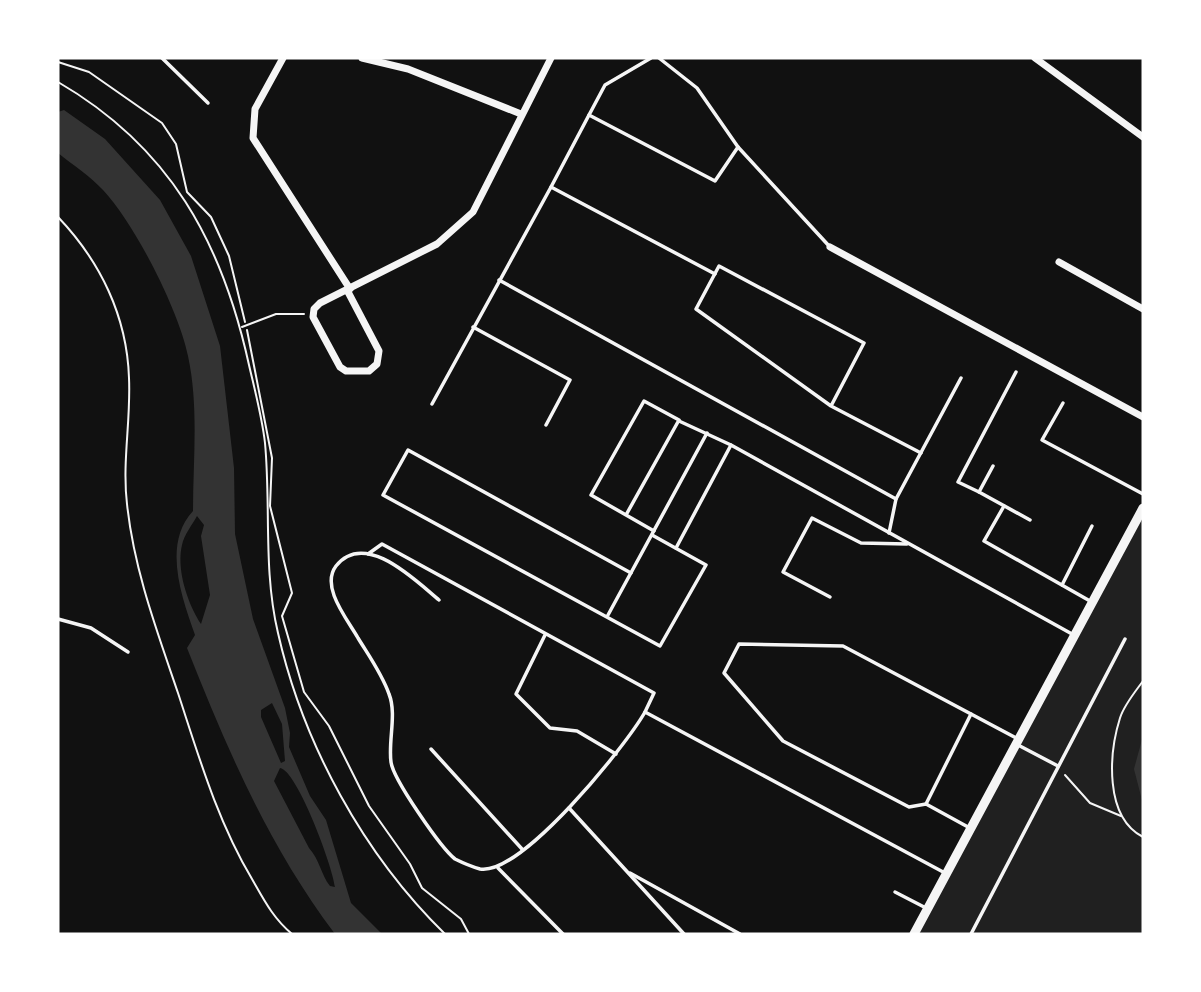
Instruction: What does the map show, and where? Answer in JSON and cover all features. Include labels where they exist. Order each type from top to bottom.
[{"type":"street","points":[[282,58],[255,109],[253,138],[349,289],[379,351],[377,364],[369,371],[346,371],[340,367],[313,317],[314,309],[320,303],[349,289],[438,244],[473,212],[551,58]]},
{"type":"street","points":[[362,58],[408,69],[521,114]]},
{"type":"street","points":[[1035,58],[1143,137]]},
{"type":"street","points":[[830,247],[1143,418]]},
{"type":"street","points":[[1059,262],[1143,309]]},
{"type":"street","points":[[914,934],[1143,508]]},
{"type":"lane","points":[[164,58],[208,103]]},
{"type":"lane","points":[[432,404],[605,85],[651,58]]},
{"type":"lane","points":[[659,58],[697,88],[738,147],[830,247]]},
{"type":"lane","points":[[589,115],[715,181],[738,147]]},
{"type":"lane","points":[[551,187],[715,274]]},
{"type":"lane","points":[[831,406],[864,343],[719,266],[696,309],[831,406],[921,453]]},
{"type":"lane","points":[[499,280],[896,499]]},
{"type":"lane","points":[[472,326],[570,380],[546,425]]},
{"type":"lane","points":[[1016,372],[958,481],[1030,520]]},
{"type":"lane","points":[[889,533],[896,499],[961,379]]},
{"type":"lane","points":[[631,573],[408,450],[383,495],[608,615],[660,646],[706,565],[591,495],[643,401],[731,445],[1074,635]]},
{"type":"lane","points":[[1063,403],[1042,440],[1143,494]]},
{"type":"lane","points":[[626,515],[679,420]]},
{"type":"lane","points":[[608,615],[707,433]]},
{"type":"lane","points":[[676,548],[731,445]]},
{"type":"lane","points":[[979,492],[993,466]]},
{"type":"lane","points":[[1004,506],[984,541],[1092,602]]},
{"type":"lane","points":[[830,597],[783,572],[812,518],[861,543],[909,544]]},
{"type":"lane","points":[[1062,585],[1092,526]]},
{"type":"lane","points":[[368,554],[382,544],[654,693],[645,712],[617,754],[552,827],[498,867],[480,869],[455,858],[407,798],[391,764],[390,696],[336,599],[331,578],[336,566],[351,555],[368,554],[398,566],[439,600]]},
{"type":"lane","points":[[58,619],[91,628],[128,652]]},
{"type":"lane","points":[[545,635],[516,694],[550,728],[577,731],[617,754]]},
{"type":"lane","points":[[971,934],[1125,639]]},
{"type":"lane","points":[[970,829],[926,804],[909,807],[783,741],[723,673],[739,644],[844,646],[971,713],[1058,766]]},
{"type":"lane","points":[[645,712],[946,874]]},
{"type":"lane","points":[[926,804],[971,713]]},
{"type":"lane","points":[[430,749],[522,849]]},
{"type":"lane","points":[[569,808],[684,934]]},
{"type":"lane","points":[[498,867],[562,934]]},
{"type":"lane","points":[[625,870],[740,934]]},
{"type":"lane","points":[[895,892],[928,909]]},
{"type":"path","points":[[58,62],[89,72],[162,123],[176,144],[187,192],[211,218],[229,256],[245,322]]},
{"type":"path","points":[[58,82],[85,98],[128,133],[183,195],[214,251],[241,327],[265,441],[269,582],[278,633],[300,706],[317,748],[356,819],[410,898],[445,934]]},
{"type":"path","points":[[58,217],[95,263],[109,290],[118,318],[129,376],[125,472],[131,536],[146,599],[215,807],[265,904],[292,934]]},
{"type":"path","points":[[241,327],[276,314],[300,313],[313,317]]},
{"type":"path","points":[[247,330],[268,435],[270,506],[292,593],[282,616],[304,692],[329,726],[369,806],[411,864],[422,888],[461,919],[469,934]]},
{"type":"path","points":[[1143,681],[1120,717],[1112,765],[1115,797],[1122,817],[1134,832],[1143,837]]},
{"type":"path","points":[[1058,766],[1079,794],[1122,817]]},
{"type":"shaded area","points":[[64,110],[105,139],[160,200],[191,256],[220,346],[234,468],[235,534],[253,619],[285,708],[290,733],[289,747],[310,796],[326,820],[351,903],[382,934],[335,934],[311,900],[251,796],[187,648],[195,635],[180,588],[177,555],[178,539],[193,511],[194,414],[188,356],[166,293],[129,224],[98,185],[58,153],[58,112]],"holes":[[[197,516],[204,525],[201,536],[210,595],[201,624],[188,597],[181,565],[183,541]],[[272,703],[282,724],[285,761],[281,763],[261,717],[261,710]],[[280,768],[295,785],[321,841],[335,887],[327,882],[274,781]]]},
{"type":"shaded area","points":[[1143,508],[1143,934],[915,934]]},
{"type":"shaded area","points":[[1143,736],[1143,804],[1134,769]]}]
